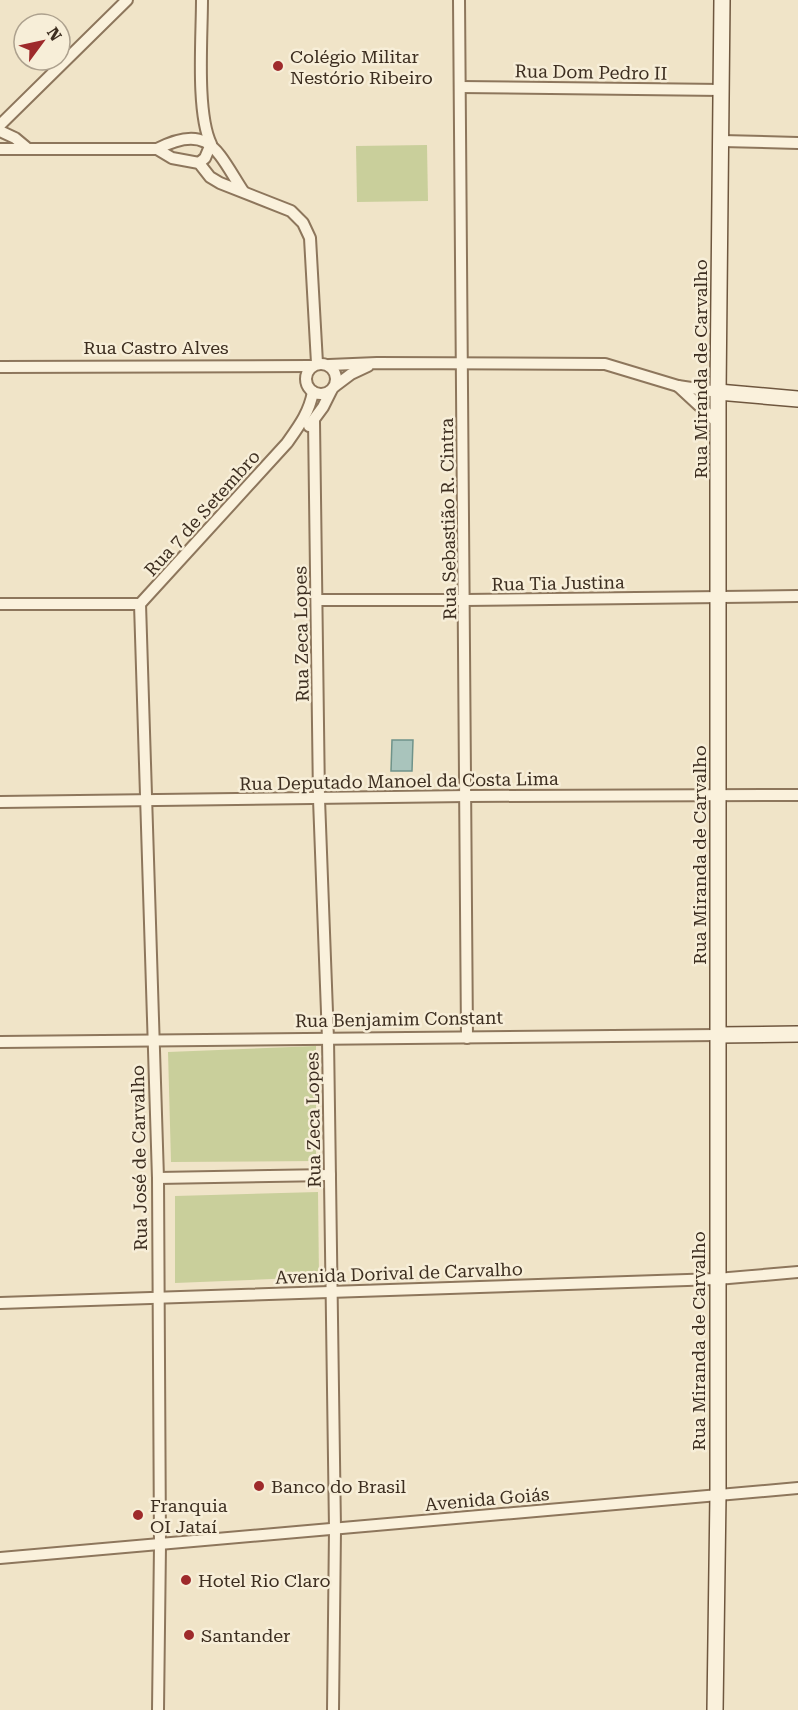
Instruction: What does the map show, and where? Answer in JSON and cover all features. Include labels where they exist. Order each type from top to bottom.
[{"type":"main road","name":"Rua Miranda de Carvalho","points":[[715,1710],[718,1495],[718,392],[723,0]]},
{"type":"main road","points":[[718,392],[798,399]]},
{"type":"main road","name":"Rua Benjamim Constant","points":[[718,1035],[798,1034]]},
{"type":"street","points":[[0,125],[127,0]]},
{"type":"street","points":[[202,0],[203,109],[206,130],[211,144],[243,191]]},
{"type":"street","name":"Rua Sebastião R. Cintra","points":[[459,0],[467,796],[467,1038]]},
{"type":"street","name":"Rua Dom Pedro II","points":[[460,87],[722,90]]},
{"type":"street","points":[[0,131],[15,138],[27,148]]},
{"type":"street","points":[[0,149],[157,149],[169,143],[196,137],[211,144]]},
{"type":"street","points":[[722,141],[798,143]]},
{"type":"street","points":[[199,163],[205,158],[211,144]]},
{"type":"street","points":[[157,149],[172,158],[199,163],[210,177],[220,183],[291,211],[303,223],[310,238],[314,365],[306,376],[309,388],[313,392],[325,394],[351,374],[377,363]]},
{"type":"street","points":[[314,365],[463,362],[605,364],[678,386],[718,392]]},
{"type":"street","name":"Rua Castro Alves","points":[[0,367],[314,365]]},
{"type":"street","points":[[329,365],[336,374],[333,389]]},
{"type":"street","points":[[678,386],[718,423]]},
{"type":"street","name":"Rua 7 de Setembro","points":[[287,443],[301,434],[314,421],[333,389]]},
{"type":"street","name":"Rua 7 de Setembro","points":[[140,604],[287,443],[305,417],[311,405],[313,392]]},
{"type":"street","name":"Rua Zeca Lopes","points":[[314,421],[319,799],[328,1039],[335,1529],[333,1710]]},
{"type":"street","name":"Rua Tia Justina","points":[[317,600],[798,596]]},
{"type":"street","points":[[0,604],[140,604]]},
{"type":"street","name":"Rua José de Carvalho","points":[[140,604],[158,1178],[160,1545],[158,1710]]},
{"type":"street","name":"Rua Deputado Manoel da Costa Lima","points":[[0,802],[467,796],[798,795]]},
{"type":"street","name":"Rua Benjamim Constant","points":[[0,1042],[718,1035]]},
{"type":"street","points":[[158,1178],[330,1175]]},
{"type":"street","name":"Avenida Dorival de Carvalho","points":[[0,1303],[717,1279],[798,1272]]},
{"type":"street","name":"Avenida Goiás","points":[[0,1558],[798,1488]]},
{"type":"green space","points":[[427,145],[428,201],[357,202],[356,146]]},
{"type":"green space","points":[[316,1046],[316,1161],[171,1162],[168,1052]]},
{"type":"green space","points":[[318,1192],[319,1277],[175,1283],[175,1196]]},
{"type":"water","points":[[392,740],[413,740],[412,771],[391,771]]},
{"type":"place","name":"Colégio Militar Nestório Ribeiro","points":[[278,66]]},
{"type":"place","name":"Banco do Brasil","points":[[259,1486]]},
{"type":"place","name":"Franquia OI Jataí","points":[[138,1515]]},
{"type":"place","name":"Hotel Rio Claro","points":[[186,1580]]},
{"type":"place","name":"Santander","points":[[189,1635]]}]
